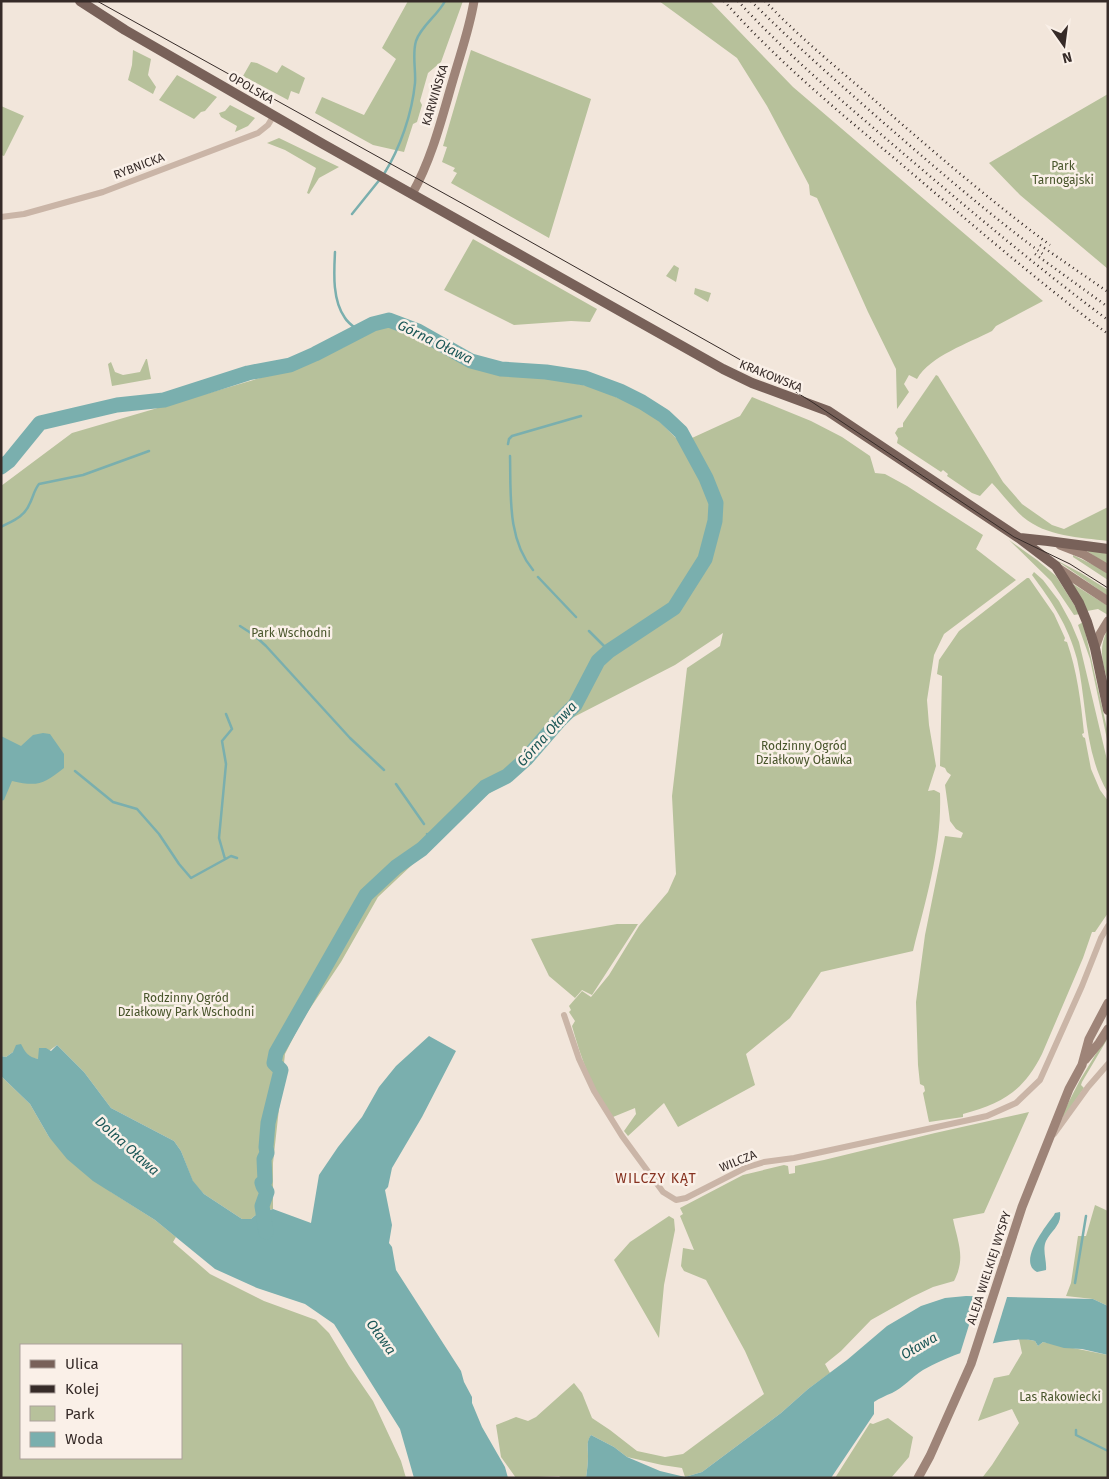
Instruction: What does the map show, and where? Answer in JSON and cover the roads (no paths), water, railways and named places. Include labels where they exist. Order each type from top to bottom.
[{"type":"main road","name":"OPOLSKA","points":[[80,1],[126,30],[412,194]]},
{"type":"main road","name":"KARWIŃSKA","points":[[412,194],[426,166],[470,23],[474,1]]},
{"type":"main road","name":"KRAKOWSKA","points":[[412,194],[722,369],[752,383],[828,411],[1019,538],[1108,601]]},
{"type":"main road","points":[[1019,538],[1048,540],[1108,549]]},
{"type":"main road","points":[[1048,540],[1084,554],[1108,569]]},
{"type":"main road","points":[[1056,566],[1082,607],[1095,648],[1108,710]]},
{"type":"main road","points":[[1095,648],[1100,634],[1108,622]]},
{"type":"main road","name":"ALEJA WIELKIEJ WYSPY","points":[[918,1478],[930,1456],[971,1364],[1022,1207],[1069,1089],[1082,1064],[1090,1039],[1108,1003]]},
{"type":"main road","name":"ALEJA WIELKIEJ WYSPY","points":[[1082,1064],[1099,1044],[1108,1028]]},
{"type":"street","name":"RYBNICKA","points":[[1,217],[51,207],[113,188],[258,133],[268,125],[274,116]]},
{"type":"street","name":"WILCZA","points":[[564,1015],[583,1070],[608,1116],[663,1192],[676,1200],[686,1198],[745,1168],[764,1162],[794,1158],[987,1116],[1016,1104],[1040,1080],[1101,938],[1108,926]]},
{"type":"street","points":[[1049,1141],[1088,1087],[1108,1064]]},
{"type":"water","points":[[50,734],[64,754],[64,768],[51,778],[40,783],[28,784],[12,781],[4,800],[1,801],[1,736],[21,746],[33,735]]},
{"type":"water","points":[[429,1036],[456,1051],[422,1117],[392,1168],[388,1187],[385,1190],[392,1225],[389,1243],[392,1247],[396,1270],[461,1371],[482,1427],[505,1467],[508,1478],[414,1478],[400,1429],[334,1324],[305,1304],[257,1288],[215,1269],[155,1220],[93,1181],[67,1159],[49,1137],[30,1104],[1,1076],[1,1056],[6,1057],[13,1052],[16,1045],[21,1044],[27,1054],[38,1059],[39,1048],[46,1048],[51,1051],[57,1045],[84,1072],[111,1108],[174,1141],[181,1151],[193,1181],[204,1194],[242,1219],[251,1219],[257,1214],[273,1209],[311,1223],[319,1175],[362,1117],[379,1087],[396,1066]]},
{"type":"water","points":[[1060,1212],[1058,1224],[1045,1244],[1046,1270],[1037,1272],[1032,1267],[1030,1260],[1031,1252],[1055,1213]]},
{"type":"water","name":"Oława","points":[[966,1296],[1093,1299],[1108,1306],[1108,1355],[1082,1349],[1064,1348],[1043,1342],[1038,1346],[1035,1341],[1009,1340],[978,1347],[947,1358],[923,1370],[896,1391],[874,1402],[874,1414],[831,1478],[586,1478],[588,1442],[591,1435],[614,1447],[627,1457],[660,1471],[685,1477],[702,1472],[781,1413],[887,1326],[921,1306],[945,1298]]},
{"type":"waterway","points":[[384,174],[400,142],[411,107],[415,83],[414,51],[416,41],[422,30],[445,1]]},
{"type":"waterway","points":[[352,214],[381,178]]},
{"type":"waterway","points":[[335,252],[335,286],[338,303],[346,320],[359,331]]},
{"type":"waterway","name":"Górna Oława","points":[[1,467],[9,461],[40,423],[117,405],[164,400],[248,373],[290,365],[373,324],[389,320],[418,331],[471,361],[501,369],[546,372],[585,378],[620,391],[642,402],[664,416],[681,432],[706,478],[716,503],[715,521],[705,559],[674,608],[609,651],[598,661],[575,705],[526,759],[507,776],[485,787],[422,849],[396,867],[366,895],[276,1053],[274,1063],[281,1070],[268,1123],[267,1153],[264,1159],[265,1181],[262,1183],[267,1192],[262,1206],[266,1232]]},
{"type":"waterway","points":[[508,444],[512,436],[581,416]]},
{"type":"waterway","points":[[1,527],[24,513],[39,484],[83,475],[149,451]]},
{"type":"waterway","points":[[510,456],[512,516],[519,544],[533,570]]},
{"type":"waterway","points":[[538,577],[576,617]]},
{"type":"waterway","points":[[240,626],[266,646],[350,738],[384,770]]},
{"type":"waterway","points":[[589,631],[609,651]]},
{"type":"waterway","points":[[225,859],[219,838],[226,764],[222,741],[232,729],[226,714]]},
{"type":"waterway","points":[[75,771],[113,802],[137,809],[159,834],[191,878],[231,856],[237,858]]},
{"type":"waterway","points":[[396,784],[424,824]]},
{"type":"waterway","name":"Górna Oława","points":[[427,834],[431,841]]},
{"type":"waterway","points":[[1075,1283],[1086,1216]]},
{"type":"waterway","points":[[1076,1430],[1076,1435],[1108,1451]]},
{"type":"tram line","points":[[97,1],[778,381],[1014,537],[1070,564],[1108,588]]},
{"type":"railway","points":[[724,1],[765,44],[831,105],[1002,250],[1108,334]]},
{"type":"railway","points":[[738,1],[757,22],[819,81],[955,198],[1108,320]]},
{"type":"railway","points":[[751,1],[813,60],[897,135],[980,205],[1044,255]]},
{"type":"railway","points":[[765,1],[817,51],[937,154],[1004,210],[1050,245]]},
{"type":"railway","points":[[1040,245],[1108,292]]},
{"type":"railway","points":[[1035,254],[1108,307]]},
{"type":"district","name":"WILCZY KĄT","points":[[656,1178]]},
{"type":"park label","name":"Park Tarnogajski","points":[[1063,173]]},
{"type":"park label","name":"Park Wschodni","points":[[291,633]]},
{"type":"park label","name":"Rodzinny Ogród Działkowy Oławka","points":[[804,753]]},
{"type":"park label","name":"Rodzinny Ogród Działkowy Park Wschodni","points":[[186,1005]]},
{"type":"park label","name":"Las Rakowiecki","points":[[1060,1397]]},
{"type":"water label","name":"Dolna Oława","points":[[127,1146]]}]
